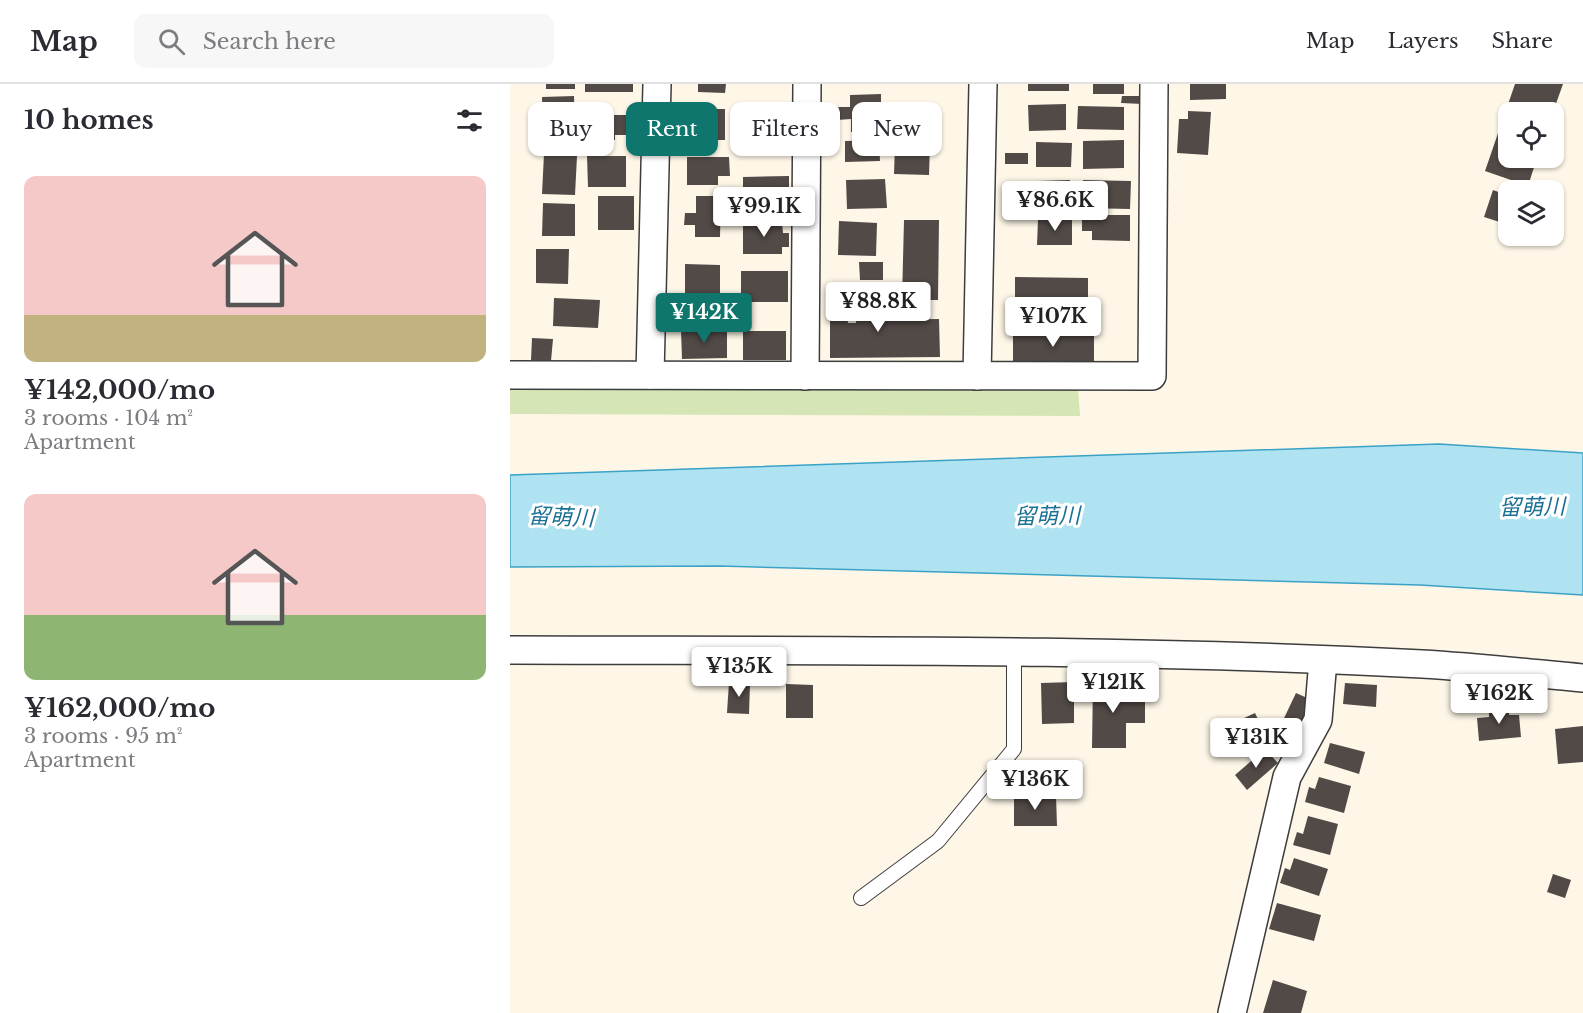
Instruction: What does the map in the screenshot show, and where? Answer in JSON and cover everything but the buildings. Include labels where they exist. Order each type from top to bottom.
[{"type":"street","points":[[650,375],[657,84]]},
{"type":"street","points":[[806,376],[807,84]]},
{"type":"street","points":[[977,376],[983,84]]},
{"type":"street","points":[[510,375],[1152,376],[1154,84]]},
{"type":"street","points":[[510,650],[1014,653],[1323,660],[1424,664],[1583,678]]},
{"type":"street","points":[[1232,1013],[1287,777],[1318,720],[1323,660]]},
{"type":"lane","points":[[861,898],[938,841],[1014,749],[1014,653]]},
{"type":"green space","points":[[510,382],[1078,386],[1080,416],[510,414]]},
{"type":"water","name":"留萌川","points":[[1439,444],[1583,453],[1583,595],[1420,585],[720,566],[510,567],[510,475]]}]
